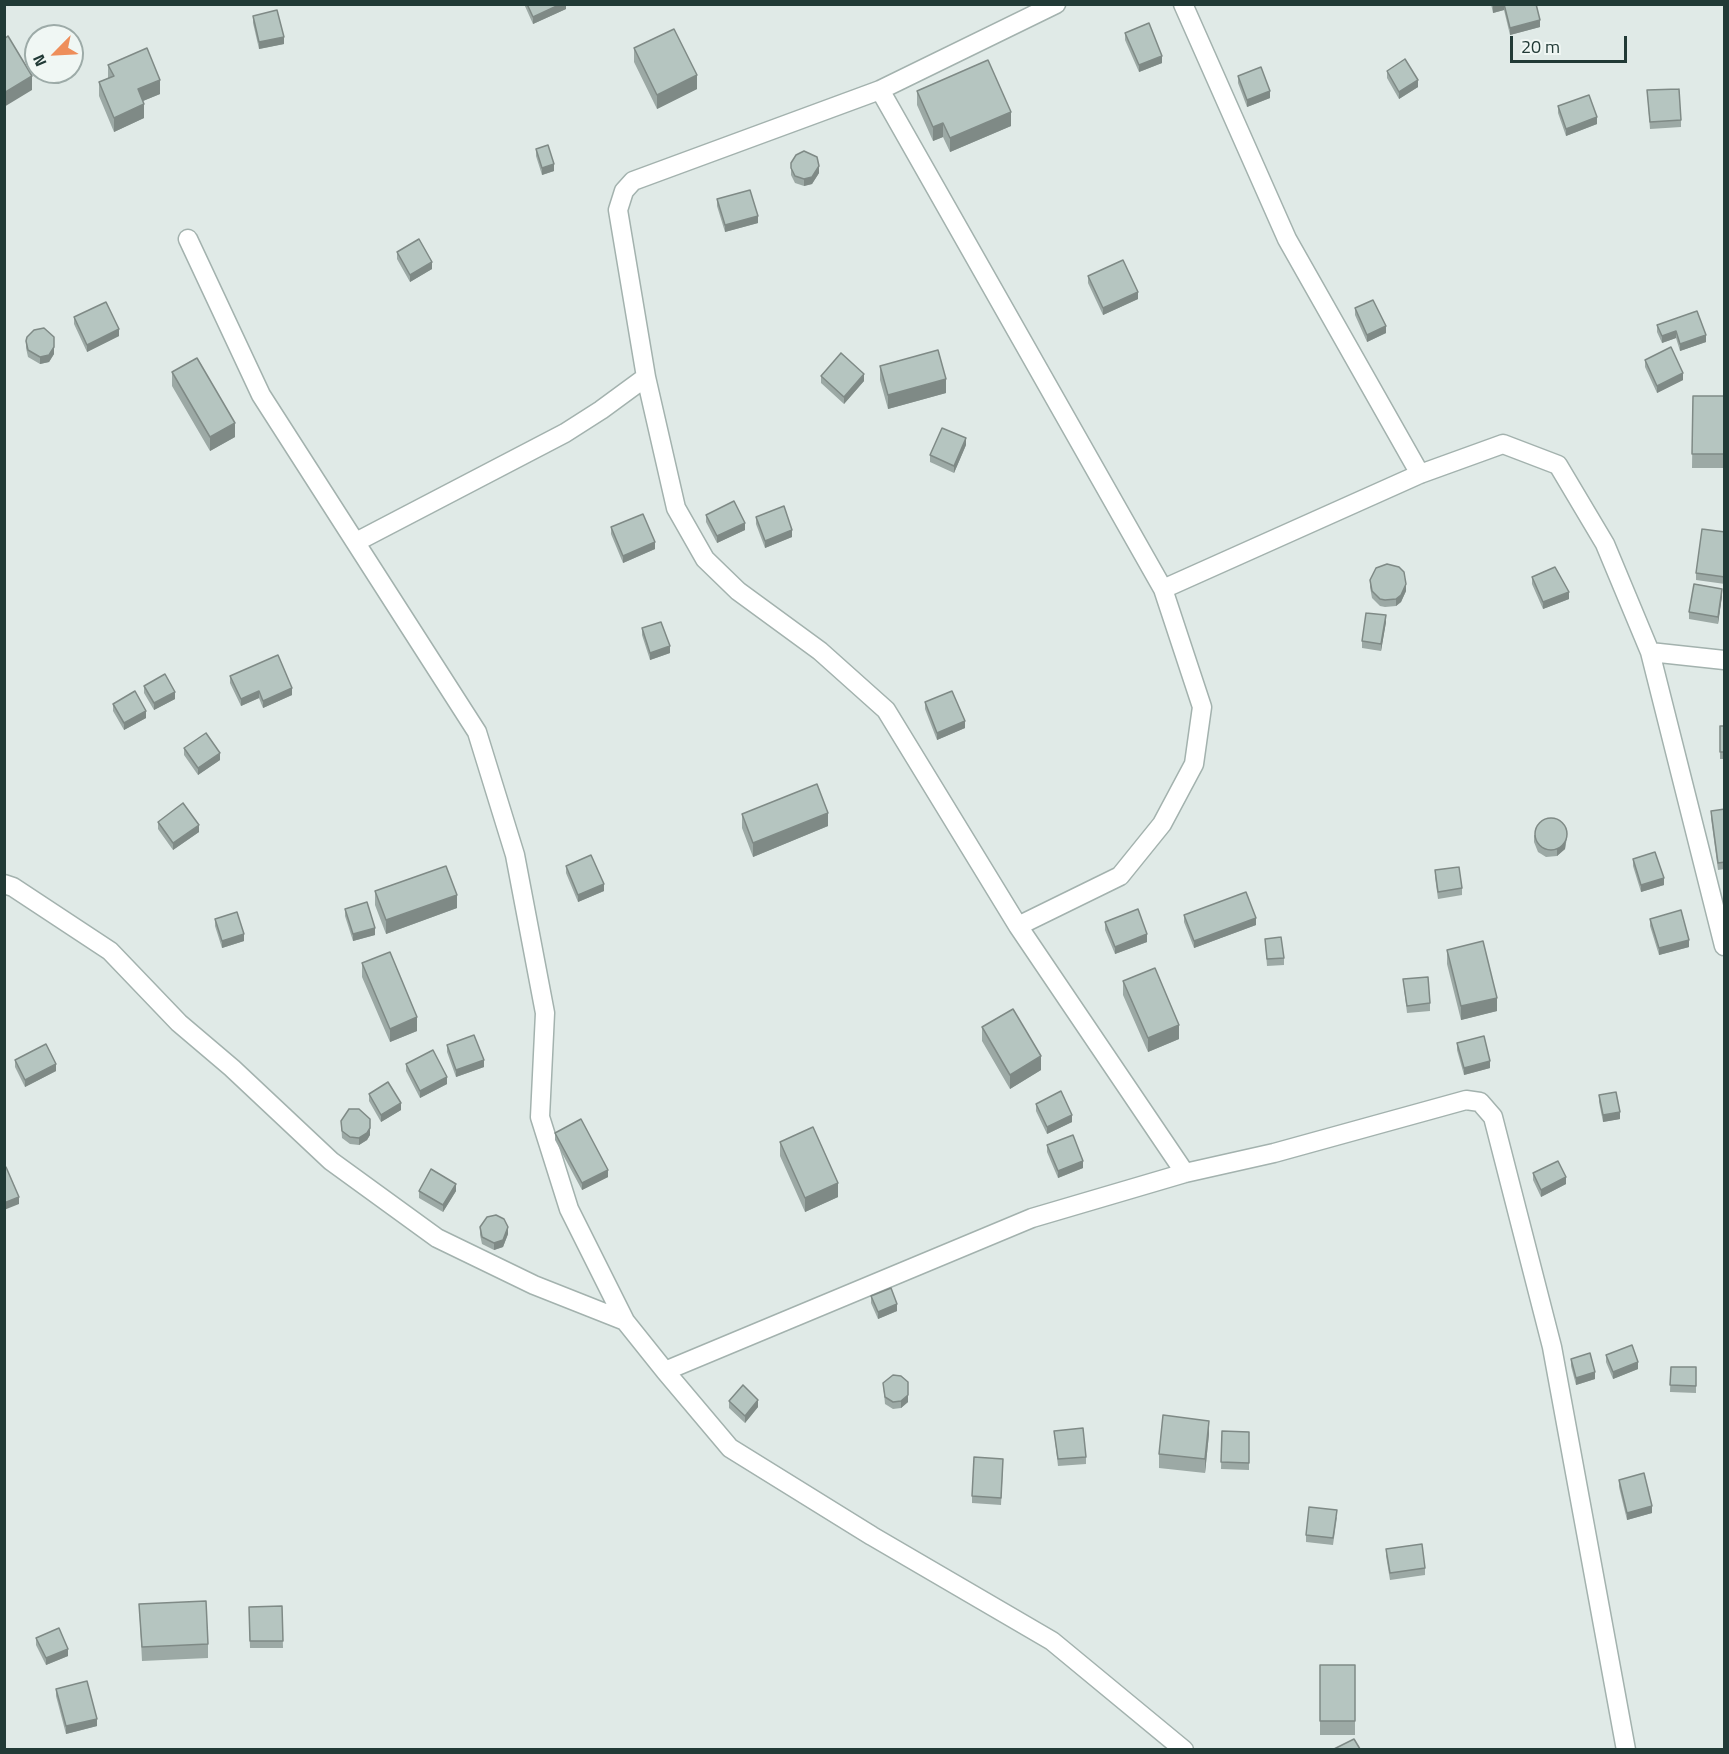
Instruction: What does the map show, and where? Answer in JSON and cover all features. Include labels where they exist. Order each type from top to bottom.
[{"type":"street","points":[[1056,4],[880,90],[633,182],[624,191],[618,210],[646,377],[676,508],[705,559],[738,591],[820,651],[886,710],[1018,926],[1185,1173]]},
{"type":"street","points":[[1183,4],[1287,239],[1420,474]]},
{"type":"street","points":[[880,90],[1163,589],[1202,707],[1194,764],[1162,824],[1120,876],[1018,926]]},
{"type":"street","points":[[188,239],[261,395],[477,732],[515,855],[545,1013],[540,1117],[569,1209],[625,1321],[730,1448],[872,1536],[1052,1641],[1184,1749]]},
{"type":"street","points":[[356,542],[565,434],[646,377]]},
{"type":"street","points":[[1163,589],[1420,474],[1503,444],[1558,465],[1605,544],[1650,652],[1725,946]]},
{"type":"street","points":[[1650,652],[1725,660]]},
{"type":"street","points":[[4,884],[13,887],[110,951],[179,1023],[232,1068],[332,1161],[436,1238],[534,1285],[625,1321]]},
{"type":"street","points":[[665,1371],[1032,1218],[1185,1173],[1274,1154],[1466,1100],[1480,1102],[1493,1117],[1552,1347],[1626,1749]]},
{"type":"building","points":[[527,4],[561,4],[533,17]]},
{"type":"building","points":[[1504,4],[1536,4],[1540,20],[1510,28]]},
{"type":"building","points":[[277,10],[284,37],[259,42],[253,16]]},
{"type":"building","points":[[1149,23],[1162,56],[1139,65],[1125,33]]},
{"type":"building","points":[[674,29],[697,75],[657,95],[634,48]]},
{"type":"building","points":[[8,36],[24,63],[24,81],[4,93],[4,39]]},
{"type":"building","points":[[147,48],[160,80],[138,89],[144,104],[114,118],[99,82],[114,76],[108,65]]},
{"type":"building","points":[[1405,59],[1418,80],[1399,92],[1387,71]]},
{"type":"building","points":[[988,60],[1011,112],[950,138],[943,123],[933,127],[917,91]]},
{"type":"building","points":[[1261,67],[1270,91],[1247,100],[1238,76]]},
{"type":"building","points":[[1679,89],[1681,120],[1650,122],[1647,90]]},
{"type":"building","points":[[1589,95],[1597,117],[1566,129],[1558,106]]},
{"type":"building","points":[[548,145],[554,164],[542,168],[536,149]]},
{"type":"building","points":[[804,151],[817,157],[819,166],[812,177],[804,179],[795,176],[791,163],[796,155]]},
{"type":"building","points":[[750,190],[758,216],[725,225],[717,199]]},
{"type":"building","points":[[419,239],[432,262],[410,275],[397,252]]},
{"type":"building","points":[[1123,260],[1138,292],[1103,308],[1088,276]]},
{"type":"building","points":[[1373,300],[1386,326],[1367,335],[1355,308]]},
{"type":"building","points":[[106,302],[119,329],[87,345],[74,317]]},
{"type":"building","points":[[1697,311],[1706,335],[1680,344],[1676,331],[1662,336],[1657,325]]},
{"type":"building","points":[[44,328],[54,337],[54,347],[49,355],[40,357],[28,350],[26,341],[34,330]]},
{"type":"building","points":[[1671,347],[1683,373],[1657,386],[1645,360]]},
{"type":"building","points":[[938,350],[946,379],[888,395],[880,366]]},
{"type":"building","points":[[841,353],[864,374],[844,397],[821,376]]},
{"type":"building","points":[[197,358],[235,423],[210,437],[172,372]]},
{"type":"building","points":[[1693,396],[1725,396],[1725,454],[1692,454]]},
{"type":"building","points":[[942,428],[966,438],[954,466],[930,455]]},
{"type":"building","points":[[734,501],[745,523],[717,536],[706,515]]},
{"type":"building","points":[[784,506],[792,530],[765,541],[756,517]]},
{"type":"building","points":[[643,514],[655,542],[623,556],[611,527]]},
{"type":"building","points":[[1702,529],[1725,532],[1725,577],[1696,573]]},
{"type":"building","points":[[1387,564],[1399,567],[1404,572],[1406,584],[1401,595],[1396,599],[1380,599],[1372,591],[1370,580],[1376,568]]},
{"type":"building","points":[[1555,567],[1569,592],[1543,602],[1532,577]]},
{"type":"building","points":[[1694,584],[1722,589],[1718,617],[1689,612]]},
{"type":"building","points":[[1366,613],[1386,615],[1381,644],[1362,641]]},
{"type":"building","points":[[661,622],[670,646],[650,653],[642,628]]},
{"type":"building","points":[[278,655],[292,688],[263,701],[259,691],[241,699],[230,676]]},
{"type":"building","points":[[165,674],[175,692],[154,703],[144,686]]},
{"type":"building","points":[[135,691],[146,711],[124,723],[113,704]]},
{"type":"building","points":[[952,691],[965,721],[937,733],[925,702]]},
{"type":"building","points":[[1720,726],[1725,726],[1725,752],[1720,752]]},
{"type":"building","points":[[206,733],[220,753],[198,768],[184,748]]},
{"type":"building","points":[[817,784],[828,813],[753,843],[742,814]]},
{"type":"building","points":[[183,803],[199,825],[173,843],[158,822]]},
{"type":"building","points":[[1725,809],[1725,862],[1718,863],[1711,811]]},
{"type":"building","points":[[1551,818],[1562,823],[1567,834],[1562,845],[1551,850],[1540,845],[1535,834],[1540,823]]},
{"type":"building","points":[[1655,852],[1664,878],[1641,885],[1633,859]]},
{"type":"building","points":[[591,855],[604,884],[578,895],[566,866]]},
{"type":"building","points":[[446,866],[457,895],[386,920],[375,891]]},
{"type":"building","points":[[1459,867],[1462,888],[1438,892],[1435,870]]},
{"type":"building","points":[[1246,892],[1256,918],[1194,941],[1184,915]]},
{"type":"building","points":[[367,902],[375,928],[353,934],[345,909]]},
{"type":"building","points":[[1138,909],[1147,934],[1115,947],[1105,922]]},
{"type":"building","points":[[1681,910],[1689,940],[1659,948],[1650,919]]},
{"type":"building","points":[[237,912],[244,934],[222,941],[215,919]]},
{"type":"building","points":[[1281,937],[1284,958],[1267,959],[1265,939]]},
{"type":"building","points":[[1483,941],[1497,998],[1461,1006],[1447,950]]},
{"type":"building","points":[[390,952],[417,1017],[390,1029],[362,963]]},
{"type":"building","points":[[1155,968],[1179,1025],[1148,1038],[1123,981]]},
{"type":"building","points":[[1428,977],[1430,1003],[1407,1006],[1403,979]]},
{"type":"building","points":[[1013,1009],[1041,1056],[1010,1075],[982,1027]]},
{"type":"building","points":[[474,1035],[484,1060],[456,1070],[447,1045]]},
{"type":"building","points":[[1484,1036],[1490,1061],[1464,1068],[1457,1043]]},
{"type":"building","points":[[46,1044],[56,1064],[25,1080],[15,1060]]},
{"type":"building","points":[[433,1050],[447,1077],[420,1091],[406,1064]]},
{"type":"building","points":[[388,1082],[401,1103],[381,1115],[369,1094]]},
{"type":"building","points":[[1061,1091],[1072,1115],[1047,1127],[1036,1104]]},
{"type":"building","points":[[1616,1092],[1620,1112],[1603,1115],[1599,1095]]},
{"type":"building","points":[[349,1109],[359,1109],[370,1119],[370,1128],[359,1138],[350,1137],[342,1131],[341,1121]]},
{"type":"building","points":[[581,1119],[608,1170],[582,1183],[555,1133]]},
{"type":"building","points":[[813,1127],[838,1183],[805,1198],[780,1142]]},
{"type":"building","points":[[1073,1135],[1083,1161],[1058,1171],[1047,1145]]},
{"type":"building","points":[[1558,1161],[1566,1177],[1541,1190],[1533,1173]]},
{"type":"building","points":[[4,1167],[19,1197],[4,1203]]},
{"type":"building","points":[[431,1169],[456,1184],[443,1205],[419,1191]]},
{"type":"building","points":[[496,1215],[504,1219],[508,1227],[503,1240],[494,1243],[482,1237],[480,1227],[487,1217]]},
{"type":"building","points":[[891,1288],[897,1304],[878,1312],[871,1296]]},
{"type":"building","points":[[1632,1345],[1638,1362],[1613,1372],[1606,1355]]},
{"type":"building","points":[[1590,1353],[1595,1372],[1576,1378],[1571,1359]]},
{"type":"building","points":[[1671,1367],[1696,1367],[1696,1386],[1670,1385]]},
{"type":"building","points":[[893,1375],[901,1376],[908,1382],[908,1395],[901,1401],[893,1402],[885,1397],[883,1383]]},
{"type":"building","points":[[743,1385],[758,1400],[745,1416],[729,1401]]},
{"type":"building","points":[[1163,1415],[1209,1421],[1205,1459],[1159,1454]]},
{"type":"building","points":[[1083,1428],[1086,1457],[1058,1459],[1054,1431]]},
{"type":"building","points":[[1222,1431],[1249,1432],[1249,1463],[1221,1462]]},
{"type":"building","points":[[974,1457],[1003,1459],[1001,1498],[972,1496]]},
{"type":"building","points":[[1644,1473],[1652,1506],[1627,1513],[1619,1480]]},
{"type":"building","points":[[1309,1507],[1337,1510],[1333,1538],[1306,1535]]},
{"type":"building","points":[[1422,1544],[1425,1568],[1390,1573],[1386,1549]]},
{"type":"building","points":[[206,1601],[208,1644],[142,1647],[139,1604]]},
{"type":"building","points":[[282,1606],[283,1641],[250,1641],[249,1607]]},
{"type":"building","points":[[59,1628],[68,1649],[46,1658],[36,1638]]},
{"type":"building","points":[[1320,1665],[1355,1665],[1355,1721],[1320,1721]]},
{"type":"building","points":[[87,1681],[97,1719],[66,1726],[56,1689]]},
{"type":"building","points":[[1354,1739],[1360,1749],[1334,1749]]}]
